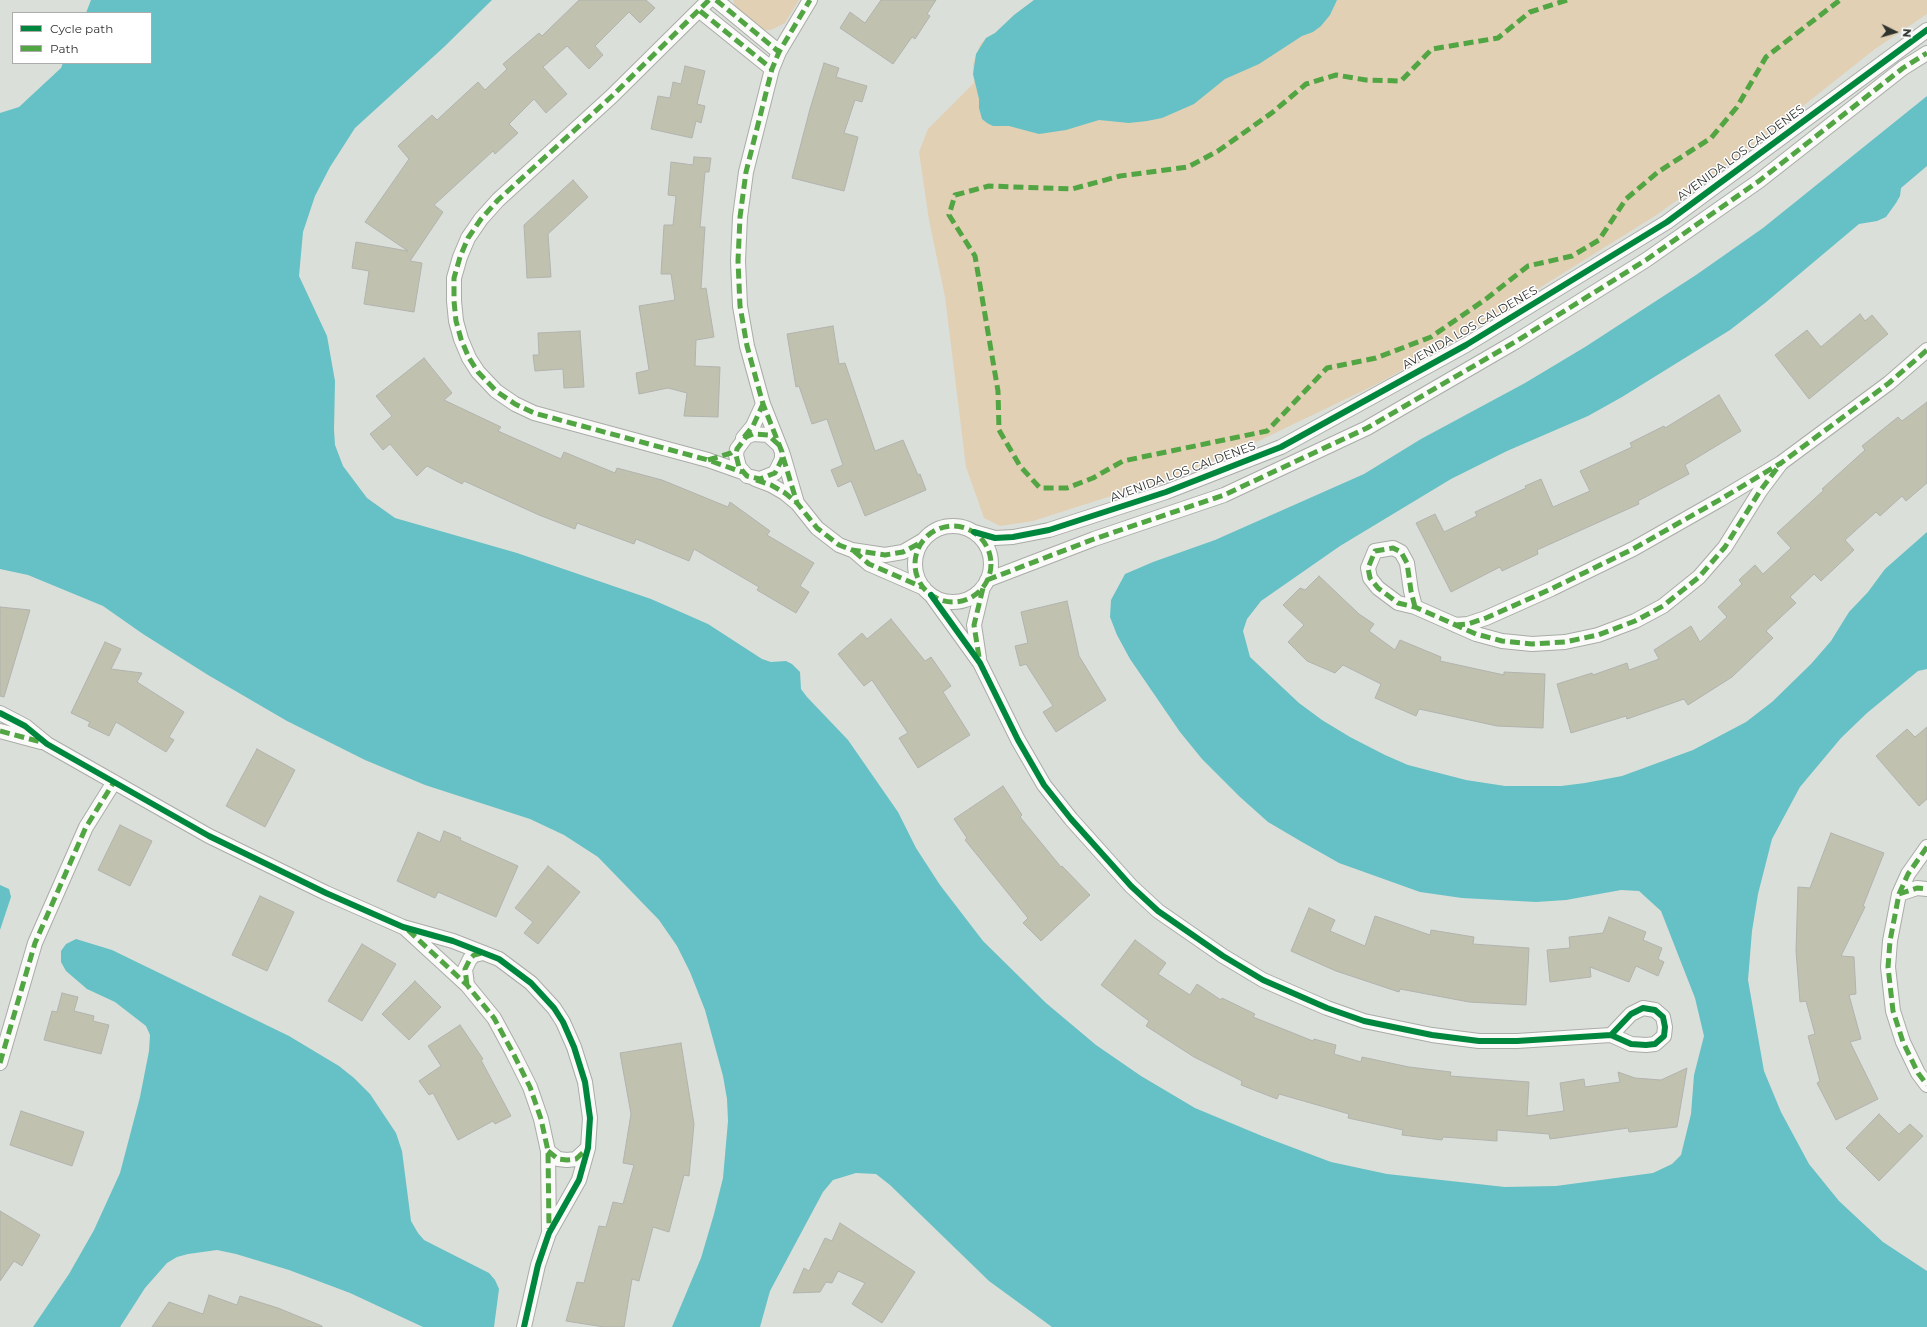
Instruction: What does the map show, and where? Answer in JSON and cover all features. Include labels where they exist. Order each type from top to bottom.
[{"type":"street","points":[[709,0],[700,11],[560,146],[498,200],[481,219],[468,238],[460,257],[454,278],[454,301],[461,339],[469,358],[478,372],[496,391],[514,404],[534,413],[708,460],[748,475],[771,485],[797,503],[817,528],[839,545],[852,550],[885,555],[903,552],[922,541],[930,533],[940,528],[952,526],[964,527],[974,532],[982,539],[988,549],[990,570],[974,625],[980,663]]},
{"type":"street","points":[[716,0],[779,52]]},
{"type":"street","points":[[797,503],[780,448],[763,404],[747,346],[740,306],[738,261],[740,217],[746,172],[772,69],[779,52],[810,0]]},
{"type":"street","points":[[700,11],[772,69]]},
{"type":"street","name":"AVENIDA LOS CALDENES","points":[[974,532],[995,538],[1013,537],[1049,530],[1166,492],[1281,447],[1466,345],[1667,222],[1927,30]]},
{"type":"street","points":[[852,550],[869,564],[942,600],[954,602],[965,600],[975,595],[985,583],[1094,539],[1224,495],[1367,428],[1515,342],[1646,260],[1759,181],[1903,68],[1927,52]]},
{"type":"street","points":[[1456,625],[1468,624],[1486,618],[1551,589],[1633,549],[1721,500],[1781,463],[1889,383],[1927,350]]},
{"type":"street","points":[[708,460],[731,453],[739,446],[753,434],[760,433],[768,435],[780,448],[782,460],[775,473],[768,477],[748,475],[736,461],[739,446],[753,426],[763,404]]},
{"type":"street","points":[[1415,606],[1476,634],[1502,641],[1532,644],[1565,642],[1598,635],[1635,621],[1663,606],[1699,577],[1725,547],[1760,491],[1781,463]]},
{"type":"street","points":[[922,541],[916,552],[915,565],[917,577],[980,663],[1018,740],[1044,785],[1075,825],[1131,886],[1158,911],[1230,960],[1263,980],[1295,995],[1364,1021],[1399,1030],[1479,1041],[1517,1041],[1611,1035]]},
{"type":"street","points":[[0,713],[25,726],[47,744],[210,836],[326,893],[403,926],[453,941],[499,959],[531,983],[554,1008],[563,1022],[574,1047],[585,1082],[590,1118],[588,1148],[579,1180],[549,1233],[538,1265],[524,1327]]},
{"type":"street","points":[[0,731],[47,744]]},
{"type":"street","points":[[0,1063],[22,983],[37,936],[86,827],[114,782]]},
{"type":"street","points":[[1927,847],[1908,874],[1899,894],[1890,941],[1888,967],[1889,987],[1893,1011],[1903,1042],[1918,1073],[1927,1085]]},
{"type":"street","points":[[1899,894],[1917,888],[1927,889]]},
{"type":"street","points":[[403,926],[467,985],[494,1018],[530,1087],[541,1119],[548,1151],[549,1233]]},
{"type":"street","points":[[467,985],[465,969],[470,959],[474,955],[484,953]]},
{"type":"street","points":[[548,1151],[558,1159],[567,1160],[576,1159],[588,1148]]},
{"type":"shaded area","points":[[733,0],[799,0],[785,23],[771,30],[763,30],[736,9]]},
{"type":"shaded area","points":[[1034,0],[1927,0],[1927,14],[1875,49],[1750,148],[1655,216],[1451,343],[1377,384],[1244,448],[1183,473],[1033,521],[1000,526],[984,518],[966,467],[945,297],[929,220],[919,152],[928,129],[974,83],[973,64],[980,45],[986,38],[995,33],[1014,15]]},
{"type":"water","points":[[91,0],[492,0],[444,47],[355,128],[330,167],[315,196],[303,232],[299,276],[327,336],[335,381],[335,445],[343,466],[367,498],[395,518],[517,553],[651,599],[708,624],[762,659],[771,662],[786,661],[792,664],[800,672],[801,689],[848,740],[898,812],[916,848],[940,885],[983,941],[1046,1003],[1096,1045],[1141,1076],[1195,1108],[1262,1136],[1331,1162],[1387,1174],[1505,1187],[1556,1186],[1653,1173],[1672,1164],[1681,1155],[1691,1114],[1694,1075],[1704,1036],[1695,998],[1661,911],[1639,891],[1621,890],[1566,900],[1536,902],[1462,898],[1420,892],[1339,863],[1268,822],[1240,797],[1202,759],[1180,732],[1130,659],[1117,635],[1110,617],[1111,600],[1125,574],[1153,562],[1215,540],[1364,474],[1421,439],[1525,383],[1585,347],[1696,275],[1763,228],[1927,96],[1927,166],[1901,188],[1900,196],[1886,217],[1877,221],[1859,224],[1765,303],[1730,330],[1622,397],[1588,416],[1507,451],[1451,479],[1340,546],[1261,601],[1247,619],[1243,631],[1250,657],[1299,703],[1322,720],[1350,737],[1385,755],[1408,765],[1466,780],[1505,786],[1561,786],[1585,783],[1622,776],[1693,750],[1746,722],[1772,702],[1811,664],[1831,641],[1849,612],[1868,592],[1885,569],[1927,532],[1927,669],[1918,671],[1867,713],[1841,738],[1800,787],[1772,839],[1758,894],[1752,931],[1748,980],[1764,1071],[1781,1112],[1809,1164],[1839,1201],[1883,1242],[1927,1271],[1927,1327],[1052,1327],[989,1281],[890,1185],[876,1174],[856,1173],[833,1180],[823,1192],[770,1291],[760,1327],[672,1327],[701,1258],[714,1214],[723,1178],[728,1121],[727,1099],[723,1076],[705,1010],[690,972],[677,946],[659,920],[598,857],[564,835],[530,819],[425,785],[365,760],[287,721],[208,675],[143,634],[103,606],[28,575],[0,569],[0,113],[19,107],[61,68],[63,64],[152,64],[152,12],[86,12]]},
{"type":"water","points":[[1034,0],[1337,0],[1330,15],[1321,26],[1313,32],[1302,36],[1259,64],[1225,79],[1194,104],[1162,118],[1147,121],[1129,123],[1099,120],[1066,130],[1039,134],[1009,126],[993,126],[982,119],[973,74],[976,54],[986,38],[995,33],[1014,15]]},
{"type":"water","points":[[0,885],[9,889],[11,897],[0,930]]},
{"type":"water","points":[[76,939],[112,950],[289,1036],[339,1066],[354,1078],[370,1094],[396,1133],[402,1151],[411,1221],[418,1233],[424,1240],[489,1273],[495,1280],[499,1289],[494,1327],[423,1327],[350,1293],[289,1270],[236,1254],[217,1250],[188,1254],[177,1257],[167,1263],[145,1288],[120,1327],[33,1327],[69,1274],[94,1230],[120,1173],[140,1097],[149,1051],[150,1035],[146,1026],[115,1002],[87,989],[66,971],[61,962],[61,951],[66,944]]},
{"type":"building","points":[[579,0],[646,0],[655,8],[640,23],[629,12],[595,46],[603,55],[589,69],[567,46],[543,67],[567,94],[546,113],[534,99],[509,124],[518,133],[495,154],[493,151],[434,205],[443,212],[410,261],[422,263],[414,312],[364,304],[369,271],[352,268],[356,242],[408,251],[365,222],[409,159],[398,146],[432,115],[437,120],[478,82],[485,90],[507,69],[503,64],[539,33],[542,36]]},
{"type":"building","points":[[881,0],[936,0],[927,14],[930,16],[915,39],[912,37],[893,64],[840,28],[850,12],[865,23]]},
{"type":"building","points":[[824,63],[839,68],[836,77],[867,86],[862,102],[855,100],[844,133],[858,137],[844,191],[792,178]]},
{"type":"building","points":[[685,66],[705,71],[697,104],[705,106],[701,123],[696,121],[692,138],[651,129],[658,96],[670,98],[673,82],[681,84]]},
{"type":"building","points":[[694,157],[711,158],[709,172],[705,172],[700,227],[705,227],[701,289],[706,288],[714,337],[696,340],[695,366],[720,367],[718,417],[684,416],[687,393],[668,388],[639,394],[636,373],[649,370],[639,306],[675,300],[671,274],[661,274],[664,225],[673,225],[676,196],[668,195],[671,162],[693,165]]},
{"type":"building","points":[[573,180],[588,197],[548,234],[551,277],[527,278],[524,225]]},
{"type":"building","points":[[1860,314],[1865,321],[1872,315],[1888,334],[1809,399],[1775,355],[1807,330],[1821,347]]},
{"type":"building","points":[[833,326],[839,364],[845,363],[875,451],[903,440],[918,475],[920,474],[926,490],[865,516],[851,481],[838,487],[831,470],[843,465],[827,419],[812,424],[799,386],[796,387],[787,334]]},
{"type":"building","points":[[580,331],[584,387],[564,388],[563,369],[535,371],[533,355],[539,355],[538,333]]},
{"type":"building","points":[[424,358],[452,393],[444,400],[501,427],[498,431],[561,459],[564,452],[615,473],[617,468],[662,480],[728,507],[730,502],[770,531],[767,535],[814,563],[800,586],[809,592],[796,613],[757,590],[759,587],[694,549],[689,561],[636,539],[634,544],[577,523],[575,529],[539,515],[464,481],[462,484],[427,466],[417,476],[390,444],[383,450],[370,434],[392,416],[376,396]]},
{"type":"building","points":[[1719,395],[1741,431],[1685,465],[1689,474],[1638,501],[1639,504],[1537,550],[1538,554],[1502,571],[1500,567],[1451,592],[1416,523],[1435,514],[1444,532],[1477,516],[1475,512],[1526,488],[1525,486],[1541,479],[1553,507],[1590,491],[1580,471],[1632,447],[1630,443],[1664,426],[1665,428]]},
{"type":"building","points":[[1927,402],[1927,483],[1906,501],[1902,496],[1880,516],[1876,512],[1845,540],[1854,550],[1821,581],[1814,574],[1790,597],[1796,603],[1766,631],[1773,638],[1732,677],[1688,705],[1684,699],[1627,719],[1626,716],[1571,733],[1557,684],[1592,673],[1593,675],[1627,663],[1629,670],[1659,659],[1654,650],[1691,626],[1700,642],[1727,617],[1718,607],[1742,584],[1739,580],[1755,565],[1763,574],[1791,548],[1777,533],[1865,450],[1862,446],[1898,417],[1902,421]]},
{"type":"building","points":[[1319,576],[1359,614],[1374,624],[1369,631],[1395,650],[1400,640],[1441,657],[1440,661],[1504,675],[1504,672],[1545,674],[1543,728],[1497,726],[1419,709],[1416,716],[1375,698],[1381,684],[1343,665],[1335,673],[1307,661],[1288,642],[1304,625],[1283,605],[1300,588],[1305,590]]},
{"type":"building","points":[[1067,601],[1079,656],[1106,700],[1056,732],[1043,712],[1053,706],[1026,664],[1020,666],[1015,646],[1028,643],[1021,612]]},
{"type":"building","points":[[0,607],[30,610],[4,697],[0,696]]},
{"type":"building","points":[[891,619],[925,661],[931,657],[951,686],[943,692],[970,735],[918,768],[899,738],[908,733],[872,680],[864,686],[838,654],[862,633],[867,639]]},
{"type":"building","points":[[105,642],[121,649],[111,669],[142,673],[137,682],[184,712],[169,737],[174,740],[166,752],[116,722],[109,736],[88,726],[90,722],[71,713]]},
{"type":"building","points":[[1927,727],[1927,799],[1919,806],[1876,756],[1907,729],[1915,737]]},
{"type":"building","points":[[257,749],[295,770],[265,827],[226,806]]},
{"type":"building","points":[[1003,786],[1022,815],[1020,817],[1061,867],[1062,866],[1090,895],[1041,941],[1023,923],[1028,918],[965,840],[967,838],[954,819]]},
{"type":"building","points":[[120,825],[152,841],[130,886],[98,870]]},
{"type":"building","points":[[444,831],[461,838],[460,840],[518,866],[496,917],[438,892],[435,898],[397,881],[418,832],[440,842]]},
{"type":"building","points":[[1831,833],[1884,853],[1863,906],[1865,907],[1841,956],[1854,957],[1856,994],[1849,995],[1861,1039],[1850,1042],[1878,1099],[1836,1120],[1817,1083],[1820,1081],[1808,1036],[1815,1034],[1806,1001],[1800,1002],[1796,951],[1798,887],[1810,888]]},
{"type":"building","points":[[548,866],[580,892],[538,944],[524,933],[533,922],[515,908]]},
{"type":"building","points":[[260,896],[294,912],[267,971],[232,955]]},
{"type":"building","points":[[1309,908],[1335,920],[1330,931],[1365,946],[1375,916],[1430,935],[1431,930],[1474,937],[1473,944],[1529,948],[1526,1005],[1469,1002],[1400,989],[1399,992],[1336,971],[1291,951]]},
{"type":"building","points":[[1609,917],[1646,932],[1643,940],[1662,948],[1658,959],[1664,962],[1658,976],[1636,966],[1629,982],[1590,967],[1591,977],[1550,982],[1547,950],[1570,948],[1569,937],[1603,933]]},
{"type":"building","points":[[1135,940],[1166,963],[1158,974],[1190,995],[1197,984],[1221,1000],[1222,998],[1255,1014],[1253,1017],[1313,1041],[1314,1039],[1336,1045],[1334,1054],[1361,1062],[1362,1057],[1409,1067],[1451,1072],[1450,1076],[1529,1082],[1527,1116],[1564,1111],[1560,1083],[1584,1079],[1585,1087],[1620,1082],[1618,1072],[1635,1078],[1661,1080],[1687,1068],[1677,1127],[1629,1132],[1628,1128],[1550,1139],[1549,1134],[1497,1130],[1497,1141],[1443,1137],[1442,1140],[1402,1135],[1403,1130],[1348,1118],[1349,1114],[1279,1094],[1277,1099],[1241,1085],[1242,1081],[1194,1057],[1146,1026],[1149,1021],[1101,985]]},
{"type":"building","points":[[362,944],[396,964],[362,1021],[328,1001]]},
{"type":"building","points":[[415,981],[441,1007],[409,1040],[382,1014]]},
{"type":"building","points":[[62,993],[78,997],[74,1011],[94,1016],[93,1021],[109,1025],[101,1054],[44,1040],[52,1011],[57,1012]]},
{"type":"building","points":[[460,1025],[483,1059],[481,1060],[511,1116],[495,1124],[493,1121],[458,1140],[433,1093],[429,1095],[419,1081],[441,1066],[428,1046]]},
{"type":"building","points":[[681,1043],[694,1124],[689,1176],[684,1175],[669,1232],[653,1227],[639,1281],[632,1279],[624,1327],[604,1327],[566,1321],[577,1282],[584,1283],[599,1226],[606,1227],[613,1202],[623,1204],[634,1165],[623,1163],[631,1114],[620,1053]]},
{"type":"building","points":[[21,1111],[84,1132],[72,1166],[10,1145]]},
{"type":"building","points":[[1879,1114],[1899,1134],[1910,1124],[1923,1136],[1879,1181],[1846,1148]]},
{"type":"building","points":[[0,1211],[40,1235],[22,1266],[14,1261],[0,1281]]},
{"type":"building","points":[[840,1223],[915,1272],[882,1323],[852,1304],[865,1283],[838,1271],[832,1283],[826,1282],[820,1292],[793,1293],[804,1268],[809,1271],[825,1238],[832,1241]]},
{"type":"building","points":[[209,1295],[237,1305],[240,1296],[278,1308],[322,1327],[152,1327],[169,1302],[203,1314]]},
{"type":"marked path","points":[[709,0],[612,96],[498,200],[481,219],[468,238],[460,257],[454,278],[454,301],[456,321],[461,339],[469,358],[478,372],[496,391],[515,404],[534,413],[708,460],[742,472]]},
{"type":"marked path","points":[[716,0],[779,52]]},
{"type":"marked path","points":[[779,445],[768,435],[753,434],[746,437],[737,449],[736,455],[739,467],[747,476],[760,479],[775,473],[782,459],[782,452],[763,404],[747,346],[740,306],[738,261],[740,217],[746,172],[772,69],[779,52],[810,0]]},
{"type":"marked path","points":[[1567,0],[1530,12],[1498,38],[1432,49],[1401,81],[1366,80],[1336,75],[1306,84],[1273,112],[1218,151],[1188,167],[1120,176],[1072,189],[989,186],[955,195],[949,215],[975,256],[998,391],[999,430],[1020,466],[1040,488],[1067,488],[1093,478],[1123,461],[1267,431],[1327,368],[1376,358],[1431,337],[1486,299],[1528,266],[1572,256],[1599,240],[1626,199],[1658,172],[1711,138],[1737,107],[1766,57],[1840,0]]},
{"type":"marked path","points":[[700,11],[772,69]]},
{"type":"marked path","points":[[987,580],[1094,539],[1224,495],[1367,428],[1515,342],[1646,260],[1759,181],[1903,68],[1927,53]]},
{"type":"marked path","points":[[1455,625],[1468,624],[1486,618],[1551,589],[1633,549],[1721,499],[1781,463],[1889,383],[1927,350]]},
{"type":"marked path","points":[[744,437],[753,426],[763,404]]},
{"type":"marked path","points":[[708,460],[731,453],[737,449]]},
{"type":"marked path","points":[[783,457],[797,503]]},
{"type":"marked path","points":[[1415,607],[1407,563],[1401,552],[1393,548],[1375,551],[1368,568],[1370,578],[1378,588],[1398,603],[1415,607],[1476,634],[1502,641],[1532,644],[1565,642],[1598,635],[1635,621],[1663,606],[1699,577],[1725,547],[1760,491],[1781,463]]},
{"type":"marked path","points":[[756,480],[771,485],[785,493],[797,503],[817,528],[839,545],[852,550],[885,555],[903,552],[922,542]]},
{"type":"marked path","points":[[953,526],[967,529],[980,537],[988,550],[991,564],[988,578],[980,591],[967,599],[953,602],[939,599],[926,591],[918,578],[915,564],[918,550],[926,537],[939,529],[953,526]]},
{"type":"marked path","points":[[854,551],[869,564],[924,588]]},
{"type":"marked path","points":[[979,657],[974,625],[983,588]]},
{"type":"marked path","points":[[0,731],[41,742]]},
{"type":"marked path","points":[[0,1063],[35,943],[86,827],[114,782]]},
{"type":"marked path","points":[[1927,847],[1908,874],[1899,894],[1890,941],[1888,967],[1893,1011],[1903,1042],[1918,1073],[1927,1085]]},
{"type":"marked path","points":[[1899,894],[1917,888],[1927,889]]},
{"type":"marked path","points":[[408,930],[467,985],[494,1018],[530,1087],[541,1119],[548,1151],[549,1229]]},
{"type":"marked path","points":[[467,985],[465,969],[470,959],[474,955],[482,953]]},
{"type":"marked path","points":[[548,1151],[558,1159],[567,1160],[576,1159],[586,1150]]},
{"type":"cycle path","points":[[974,532],[995,538],[1013,537],[1049,530],[1166,492],[1281,447],[1466,345],[1667,222],[1927,30]]},
{"type":"cycle path","points":[[931,595],[980,663],[1018,740],[1044,785],[1071,819],[1131,886],[1158,911],[1223,956],[1263,980],[1327,1008],[1364,1021],[1432,1035],[1479,1041],[1517,1041],[1611,1035],[1631,1044],[1646,1045],[1655,1044],[1664,1036],[1665,1027],[1663,1017],[1655,1010],[1643,1008],[1631,1014],[1611,1035]]},
{"type":"cycle path","points":[[0,713],[25,726],[47,744],[209,836],[326,893],[403,927],[453,941],[499,959],[531,983],[554,1008],[563,1022],[574,1047],[585,1082],[590,1118],[588,1148],[579,1180],[549,1233],[538,1265],[524,1327]]}]
